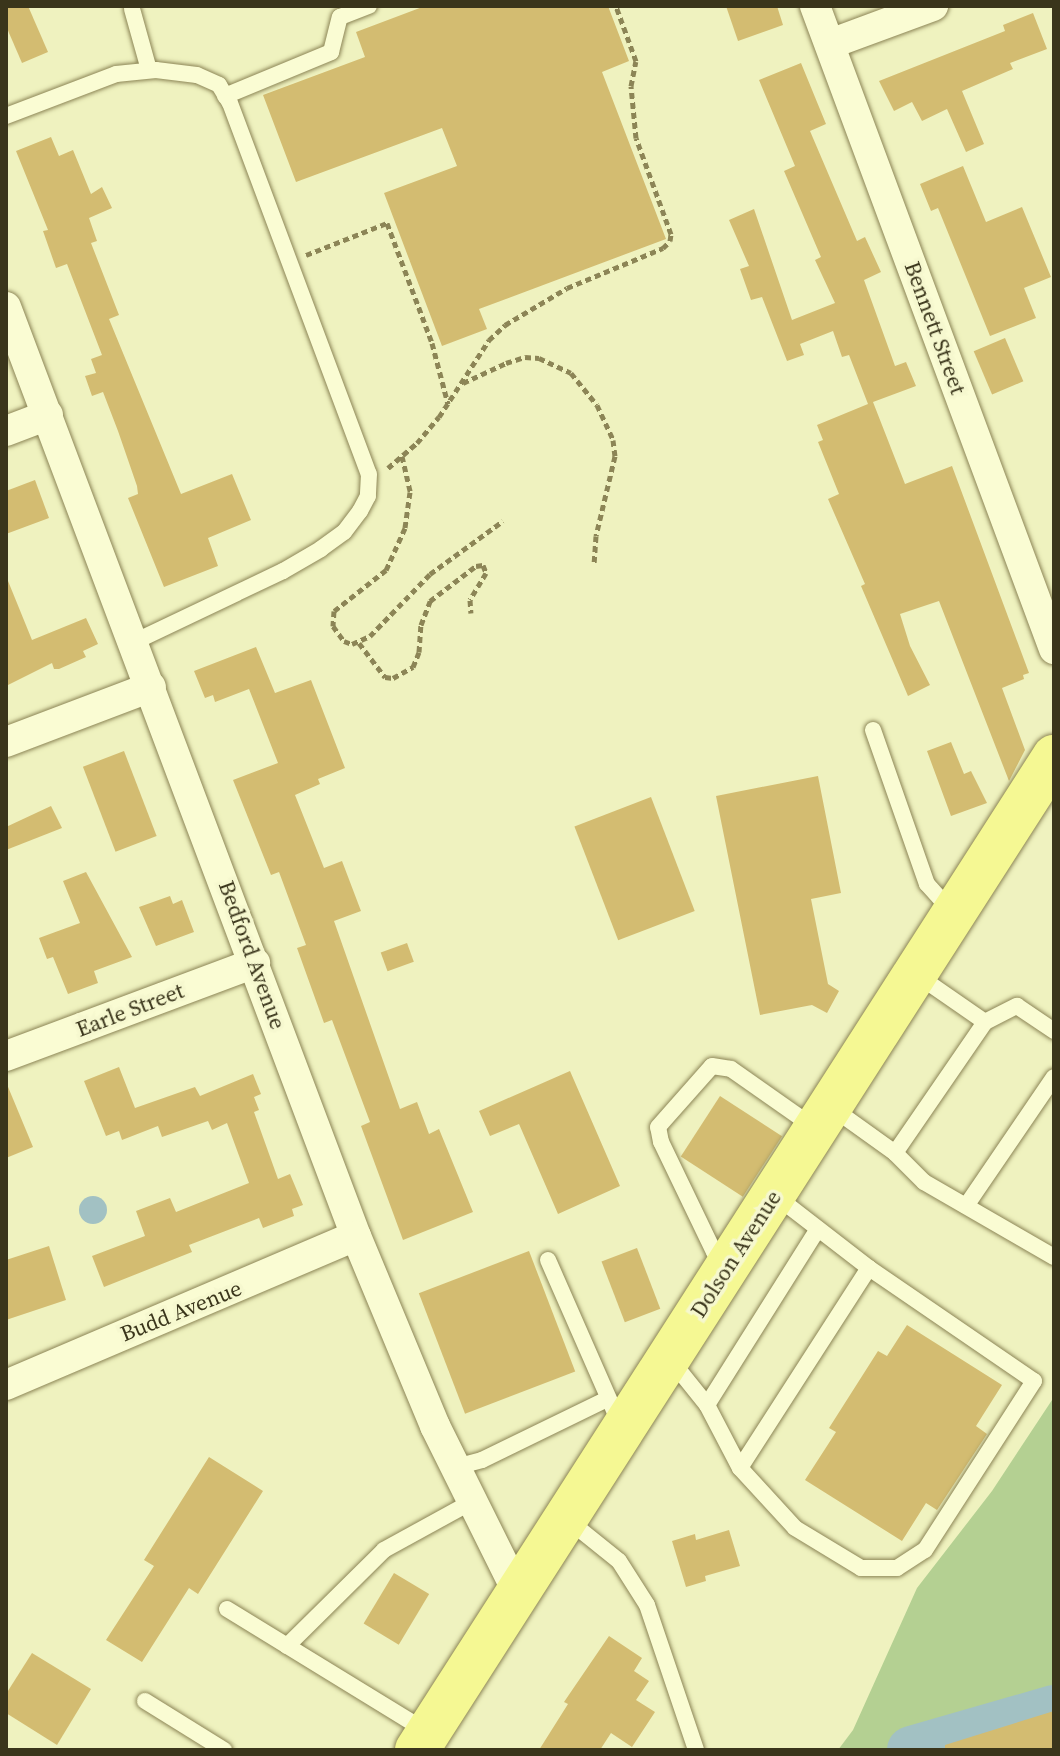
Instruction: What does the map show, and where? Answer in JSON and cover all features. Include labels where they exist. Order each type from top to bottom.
[{"type":"main road","name":"Dolson Avenue","points":[[423,1741],[568,1520],[616,1415],[670,1358],[695,1300],[728,1268],[1054,757]]},
{"type":"street","name":"Bennett Street","points":[[815,6],[1054,649]]},
{"type":"street","points":[[830,44],[933,6]]},
{"type":"street","name":"Bedford Avenue","points":[[6,307],[356,1236],[456,1467],[519,1595]]},
{"type":"street","points":[[6,431],[48,415]]},
{"type":"street","points":[[6,742],[151,687]]},
{"type":"street","name":"Earle Street","points":[[6,1056],[255,963]]},
{"type":"street","name":"Budd Avenue","points":[[6,1385],[356,1236]]},
{"type":"lane","points":[[225,96],[331,52],[340,17],[369,6]]},
{"type":"lane","points":[[132,9],[149,70]]},
{"type":"lane","points":[[6,116],[116,74],[149,70],[197,75],[219,85],[369,474],[368,496],[344,532],[321,549],[219,603],[134,642]]},
{"type":"lane","points":[[873,730],[927,884],[954,914]]},
{"type":"lane","points":[[916,974],[985,1022]]},
{"type":"lane","points":[[895,1153],[985,1022],[1017,1006],[1054,1031]]},
{"type":"lane","points":[[728,1268],[714,1252],[661,1142],[658,1127],[712,1066],[731,1069],[895,1153],[924,1182],[1054,1257]]},
{"type":"lane","points":[[966,1206],[1054,1077]]},
{"type":"lane","points":[[670,1358],[707,1405],[740,1468],[795,1528],[861,1568],[897,1568],[925,1550],[1034,1381],[869,1268],[774,1195]]},
{"type":"lane","points":[[707,1405],[818,1229]]},
{"type":"lane","points":[[456,1467],[616,1415],[548,1260]]},
{"type":"lane","points":[[740,1468],[869,1268]]},
{"type":"lane","points":[[287,1646],[384,1550],[473,1501]]},
{"type":"lane","points":[[568,1520],[619,1561],[647,1605],[696,1750]]},
{"type":"lane","points":[[227,1609],[287,1646],[423,1741]]},
{"type":"lane","points":[[145,1701],[224,1750]]},
{"type":"path","points":[[387,468],[449,405],[489,340],[505,325],[567,288],[663,248],[670,241],[671,234],[636,138],[631,86],[636,61],[616,6]]},
{"type":"path","points":[[289,262],[387,223],[432,343],[449,405]]},
{"type":"path","points":[[462,383],[506,363],[525,357],[539,358],[571,373],[597,405],[613,440],[615,456],[596,536],[594,564]]},
{"type":"path","points":[[402,456],[409,484],[410,508],[393,557],[386,570],[334,611],[333,626],[338,636],[352,644],[359,643],[400,609],[430,574],[503,521]]},
{"type":"path","points":[[359,643],[385,677],[393,678],[413,667],[419,652],[423,613],[430,601],[452,582],[476,566],[483,565],[486,573],[470,600],[471,613]]},
{"type":"green space","points":[[1054,1397],[1054,1733],[1035,1750],[838,1750],[853,1730],[917,1588],[992,1491]]},
{"type":"water","points":[[93,1196],[103,1200],[107,1210],[103,1220],[93,1224],[83,1220],[79,1210],[83,1200]]},
{"type":"building","points":[[6,6],[28,6],[48,52],[22,63],[6,26]]},
{"type":"building","points":[[425,6],[608,6],[629,61],[602,72],[666,239],[479,309],[487,329],[442,346],[384,193],[457,166],[442,128],[296,182],[263,95],[365,57],[356,32]]},
{"type":"building","points":[[726,6],[777,6],[783,25],[738,41]]},
{"type":"building","points":[[1033,13],[1047,49],[1010,63],[1013,69],[962,91],[984,144],[966,152],[947,109],[922,121],[912,102],[894,111],[879,81],[1005,31],[1003,25]]},
{"type":"building","points":[[801,63],[826,124],[810,131],[857,241],[865,237],[881,272],[864,280],[895,366],[906,362],[916,386],[873,402],[905,484],[952,466],[1029,673],[1023,675],[1024,679],[1002,688],[1025,750],[1009,781],[939,601],[900,614],[910,646],[930,685],[908,696],[828,499],[839,494],[818,442],[823,440],[817,425],[868,404],[849,355],[842,357],[833,331],[800,344],[804,355],[787,361],[762,297],[751,300],[740,269],[749,266],[729,220],[754,209],[792,320],[835,303],[815,260],[821,257],[784,171],[795,166],[759,80]]},
{"type":"building","points":[[51,137],[59,156],[73,150],[91,194],[102,187],[112,208],[89,218],[97,241],[91,243],[119,315],[109,319],[181,494],[232,474],[251,520],[208,538],[218,566],[164,587],[128,498],[138,494],[137,486],[118,431],[103,392],[92,396],[85,376],[96,373],[91,359],[102,355],[67,264],[56,268],[43,231],[48,230],[16,151]]},
{"type":"building","points":[[963,166],[986,222],[1022,207],[1051,277],[1024,288],[1036,318],[990,336],[938,208],[931,211],[920,184]]},
{"type":"building","points":[[1005,338],[1023,381],[992,395],[974,351]]},
{"type":"building","points":[[35,480],[49,518],[6,534],[6,491]]},
{"type":"building","points":[[6,576],[32,640],[86,618],[98,644],[83,651],[86,657],[59,669],[54,669],[52,663],[6,686]]},
{"type":"building","points":[[256,647],[275,693],[311,680],[345,768],[318,779],[320,784],[295,795],[324,868],[342,861],[361,911],[334,921],[400,1109],[417,1102],[429,1134],[439,1129],[473,1212],[403,1240],[361,1126],[370,1122],[332,1020],[324,1023],[297,948],[306,945],[279,872],[271,875],[233,780],[278,763],[249,689],[215,702],[213,695],[205,698],[194,671]]},
{"type":"building","points":[[951,742],[964,774],[971,771],[987,803],[951,816],[927,751]]},
{"type":"building","points":[[124,751],[157,836],[116,852],[83,767]]},
{"type":"building","points":[[818,776],[841,893],[811,899],[828,984],[839,991],[827,1013],[812,1005],[760,1015],[716,796]]},
{"type":"building","points":[[651,797],[695,911],[618,940],[574,826]]},
{"type":"building","points":[[51,806],[62,828],[6,850],[6,827]]},
{"type":"building","points":[[86,872],[132,957],[94,971],[98,983],[68,994],[53,957],[47,959],[39,938],[80,923],[63,881]]},
{"type":"building","points":[[170,896],[173,904],[182,900],[194,932],[156,946],[139,907]]},
{"type":"building","points":[[407,943],[414,962],[388,971],[381,953]]},
{"type":"building","points":[[119,1067],[135,1108],[195,1087],[200,1096],[253,1074],[261,1094],[254,1097],[259,1110],[254,1112],[278,1179],[290,1174],[303,1205],[292,1209],[294,1216],[263,1228],[259,1218],[189,1245],[192,1252],[104,1287],[92,1256],[145,1236],[136,1211],[170,1198],[176,1212],[249,1183],[227,1123],[212,1130],[208,1121],[162,1137],[158,1126],[122,1140],[119,1131],[106,1136],[84,1081]]},
{"type":"building","points":[[570,1071],[620,1186],[558,1214],[519,1124],[490,1136],[479,1111]]},
{"type":"building","points":[[6,1082],[33,1147],[6,1158]]},
{"type":"building","points":[[720,1096],[782,1136],[743,1197],[681,1156]]},
{"type":"building","points":[[49,1246],[66,1300],[6,1320],[6,1260]]},
{"type":"building","points":[[637,1248],[660,1309],[625,1322],[602,1262]]},
{"type":"building","points":[[529,1251],[575,1371],[465,1414],[419,1293]]},
{"type":"building","points":[[907,1325],[1002,1385],[976,1426],[987,1434],[937,1510],[926,1503],[902,1541],[805,1480],[836,1432],[829,1428],[878,1351],[887,1356]]},
{"type":"building","points":[[209,1457],[263,1491],[198,1594],[189,1588],[142,1662],[106,1640],[154,1566],[144,1560]]},
{"type":"building","points":[[729,1530],[740,1566],[705,1576],[706,1581],[686,1587],[672,1541],[695,1534],[696,1540]]},
{"type":"building","points":[[394,1573],[429,1594],[399,1645],[364,1624]]},
{"type":"building","points":[[609,1636],[642,1658],[634,1671],[649,1681],[636,1700],[655,1712],[632,1747],[611,1733],[600,1750],[539,1750],[568,1704],[564,1702]]},
{"type":"building","points":[[32,1653],[91,1689],[57,1745],[6,1713],[6,1694]]},
{"type":"building","points":[[1054,1711],[1054,1750],[945,1750],[945,1745]]},
{"type":"waterway","points":[[911,1750],[1054,1709]]}]
